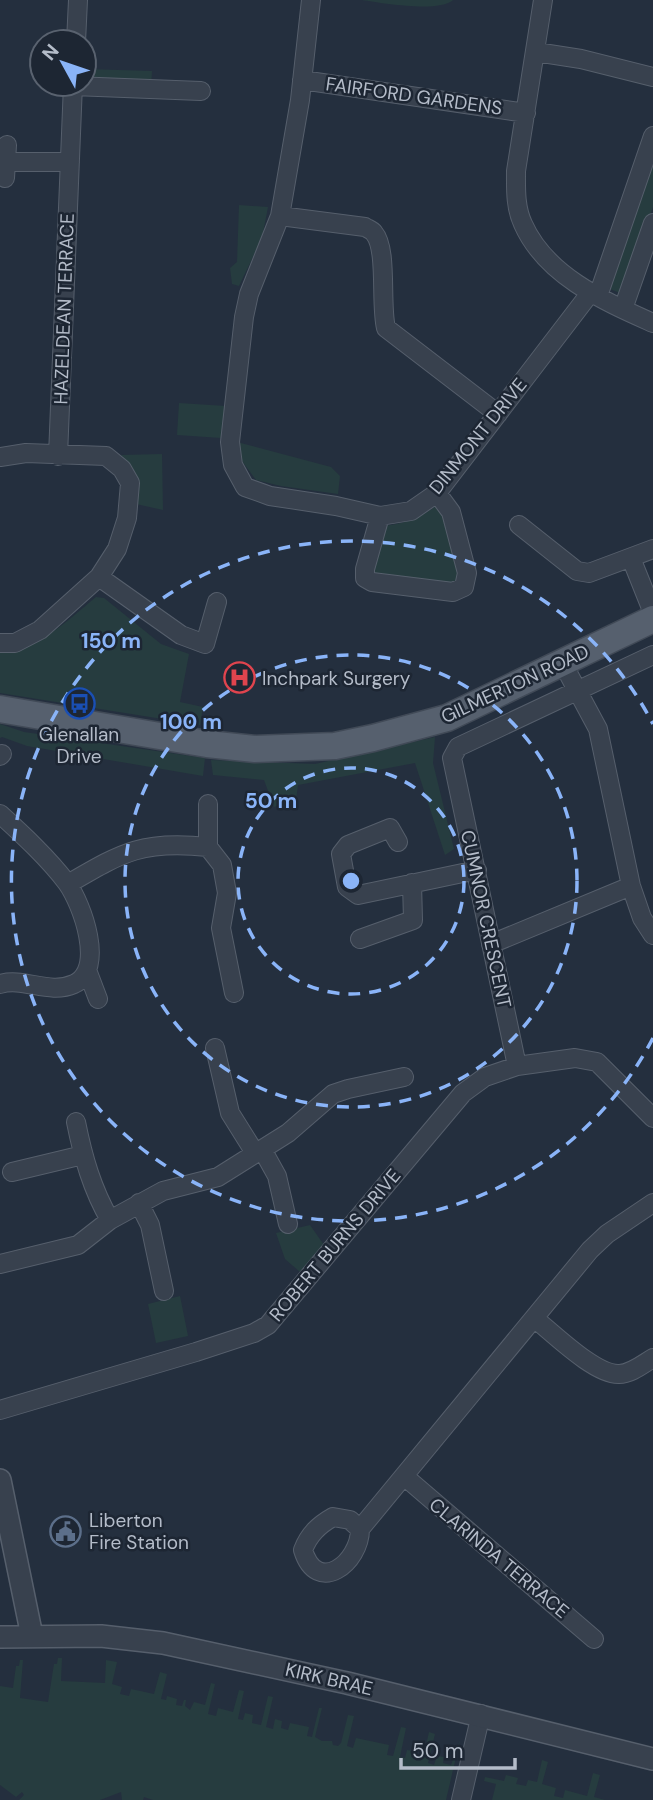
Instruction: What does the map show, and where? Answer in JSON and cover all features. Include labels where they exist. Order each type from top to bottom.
[{"type":"main road","name":"GILMERTON ROAD","points":[[0,709],[207,744],[256,748],[335,746],[447,718],[653,619]]},
{"type":"street","points":[[77,28],[78,0]]},
{"type":"street","name":"DINMONT DRIVE","points":[[311,0],[281,216],[249,294],[244,317],[230,442],[233,465],[246,487],[270,496],[380,516],[411,511],[437,493],[595,294],[653,136]]},
{"type":"street","points":[[544,0],[516,171],[516,198],[522,222],[535,245],[551,264],[595,294],[653,323]]},
{"type":"street","points":[[536,52],[581,59],[653,77]]},
{"type":"street","name":"FAIRFORD GARDENS","points":[[302,80],[526,113]]},
{"type":"street","name":"HAZELDEAN TERRACE","points":[[98,86],[201,91]]},
{"type":"street","name":"HAZELDEAN TERRACE","points":[[58,456],[72,98]]},
{"type":"street","points":[[6,161],[70,162]]},
{"type":"street","points":[[281,216],[365,227],[374,233],[382,250],[383,313],[386,328],[498,414]]},
{"type":"street","points":[[624,309],[653,223]]},
{"type":"street","points":[[0,457],[26,453],[106,456],[122,469],[130,483],[127,518],[117,549],[99,577],[40,630],[15,643],[0,643]]},
{"type":"street","points":[[380,516],[365,569],[365,578],[372,582],[453,592],[464,587],[467,573],[451,512],[437,493]]},
{"type":"street","points":[[519,526],[577,570],[589,573],[653,549]]},
{"type":"street","points":[[631,558],[653,613]]},
{"type":"street","points":[[99,577],[181,635],[205,644],[217,602]]},
{"type":"street","name":"CUMNOR CRESCENT","points":[[517,1066],[452,758],[458,747],[653,655]]},
{"type":"street","points":[[562,662],[598,729],[631,886],[642,918],[653,935]]},
{"type":"street","points":[[208,804],[208,847],[222,865],[227,893],[221,928],[234,993]]},
{"type":"street","points":[[0,814],[68,884],[85,923],[92,954],[87,970],[75,984],[50,989],[9,982],[0,984]]},
{"type":"street","points":[[398,842],[390,828],[348,845],[341,854],[347,887],[358,895],[477,870]]},
{"type":"street","points":[[68,884],[111,859],[140,848],[172,843],[208,847]]},
{"type":"street","points":[[360,939],[413,920],[412,883]]},
{"type":"street","points":[[491,944],[631,886]]},
{"type":"street","points":[[87,970],[98,999]]},
{"type":"street","points":[[215,1048],[230,1113],[277,1176],[288,1224]]},
{"type":"street","points":[[517,1066],[575,1058],[597,1062],[653,1118]]},
{"type":"street","name":"ROBERT BURNS DRIVE","points":[[0,1410],[231,1341],[268,1325],[463,1093],[485,1077],[517,1066]]},
{"type":"street","points":[[0,1264],[78,1245],[110,1220],[163,1191],[218,1177],[288,1133],[333,1094],[404,1077]]},
{"type":"street","points":[[76,1122],[83,1155],[97,1197],[110,1220]]},
{"type":"street","points":[[12,1172],[83,1155]]},
{"type":"street","points":[[139,1203],[150,1224],[164,1290]]},
{"type":"street","points":[[360,1529],[590,1250],[607,1234],[653,1203]]},
{"type":"street","points":[[534,1318],[606,1372],[620,1375],[653,1358]]},
{"type":"street","name":"CLARINDA TERRACE","points":[[404,1476],[594,1639]]},
{"type":"street","points":[[0,1479],[32,1636]]},
{"type":"street","name":"KIRK BRAE","points":[[0,1637],[101,1636],[163,1643],[481,1714],[653,1759]]},
{"type":"street","points":[[461,1800],[481,1714]]},
{"type":"green space","points":[[362,0],[453,0],[446,4],[423,7]]},
{"type":"green space","points":[[98,69],[152,71],[151,86],[98,81]]},
{"type":"green space","points":[[653,151],[653,207],[623,294],[607,288]]},
{"type":"green space","points":[[239,205],[268,207],[262,238],[239,286],[232,284],[230,268],[237,262]]},
{"type":"green space","points":[[179,403],[226,406],[221,438],[177,435]]},
{"type":"green space","points":[[237,442],[331,467],[340,476],[338,494],[256,480],[242,461]]},
{"type":"green space","points":[[162,454],[163,510],[136,504],[135,478],[131,467],[121,455]]},
{"type":"green space","points":[[436,506],[444,512],[462,570],[458,580],[450,586],[376,575],[371,564],[382,526],[410,520]]},
{"type":"green space","points":[[96,597],[104,598],[161,644],[189,654],[180,702],[203,707],[200,725],[0,693],[0,649],[27,645],[40,639]]},
{"type":"green space","points":[[0,724],[24,732],[205,758],[203,776],[27,746],[0,738]]},
{"type":"green space","points":[[435,737],[433,763],[454,849],[445,855],[415,763],[298,785],[296,800],[274,807],[264,780],[213,775],[211,760],[315,764]]},
{"type":"green space","points":[[310,1225],[324,1245],[300,1272],[285,1259],[276,1233]]},
{"type":"green space","points":[[180,1296],[188,1336],[156,1343],[148,1304]]},
{"type":"green space","points":[[58,1658],[62,1658],[61,1681],[105,1683],[106,1660],[117,1662],[112,1684],[122,1687],[120,1694],[129,1696],[131,1689],[154,1694],[160,1672],[167,1674],[161,1699],[166,1700],[167,1696],[177,1699],[176,1705],[182,1706],[186,1700],[185,1706],[190,1710],[194,1702],[205,1705],[211,1683],[215,1684],[208,1714],[216,1716],[218,1708],[233,1712],[239,1690],[244,1691],[238,1719],[243,1720],[245,1713],[253,1715],[252,1723],[261,1725],[268,1696],[273,1697],[266,1727],[273,1729],[275,1719],[282,1721],[281,1728],[288,1730],[290,1723],[309,1727],[307,1736],[312,1737],[319,1708],[322,1708],[315,1737],[322,1741],[332,1741],[333,1745],[338,1746],[341,1743],[348,1715],[354,1716],[347,1746],[353,1748],[356,1738],[389,1745],[387,1755],[393,1756],[401,1727],[406,1728],[400,1757],[405,1758],[407,1750],[415,1751],[416,1759],[423,1759],[429,1732],[435,1734],[428,1763],[434,1765],[437,1756],[444,1757],[443,1763],[451,1765],[460,1740],[446,1800],[153,1800],[144,1797],[143,1800],[122,1800],[121,1792],[100,1800],[19,1800],[24,1795],[22,1792],[16,1797],[0,1785],[0,1686],[13,1688],[16,1666],[23,1660],[20,1698],[48,1702],[54,1664],[57,1664]]},
{"type":"green space","points":[[542,1760],[548,1762],[542,1784],[556,1788],[554,1796],[563,1798],[565,1790],[587,1796],[593,1773],[600,1775],[594,1797],[605,1800],[492,1800],[496,1784],[484,1781],[485,1777],[504,1781],[506,1775],[518,1778],[516,1784],[526,1786],[528,1780],[537,1782]]},
{"type":"place","name":"Inchpark Surgery","points":[[239,678]]},
{"type":"place","name":"Glenallan Drive","points":[[79,703]]},
{"type":"place","name":"Liberton Fire Station","points":[[66,1531]]}]
